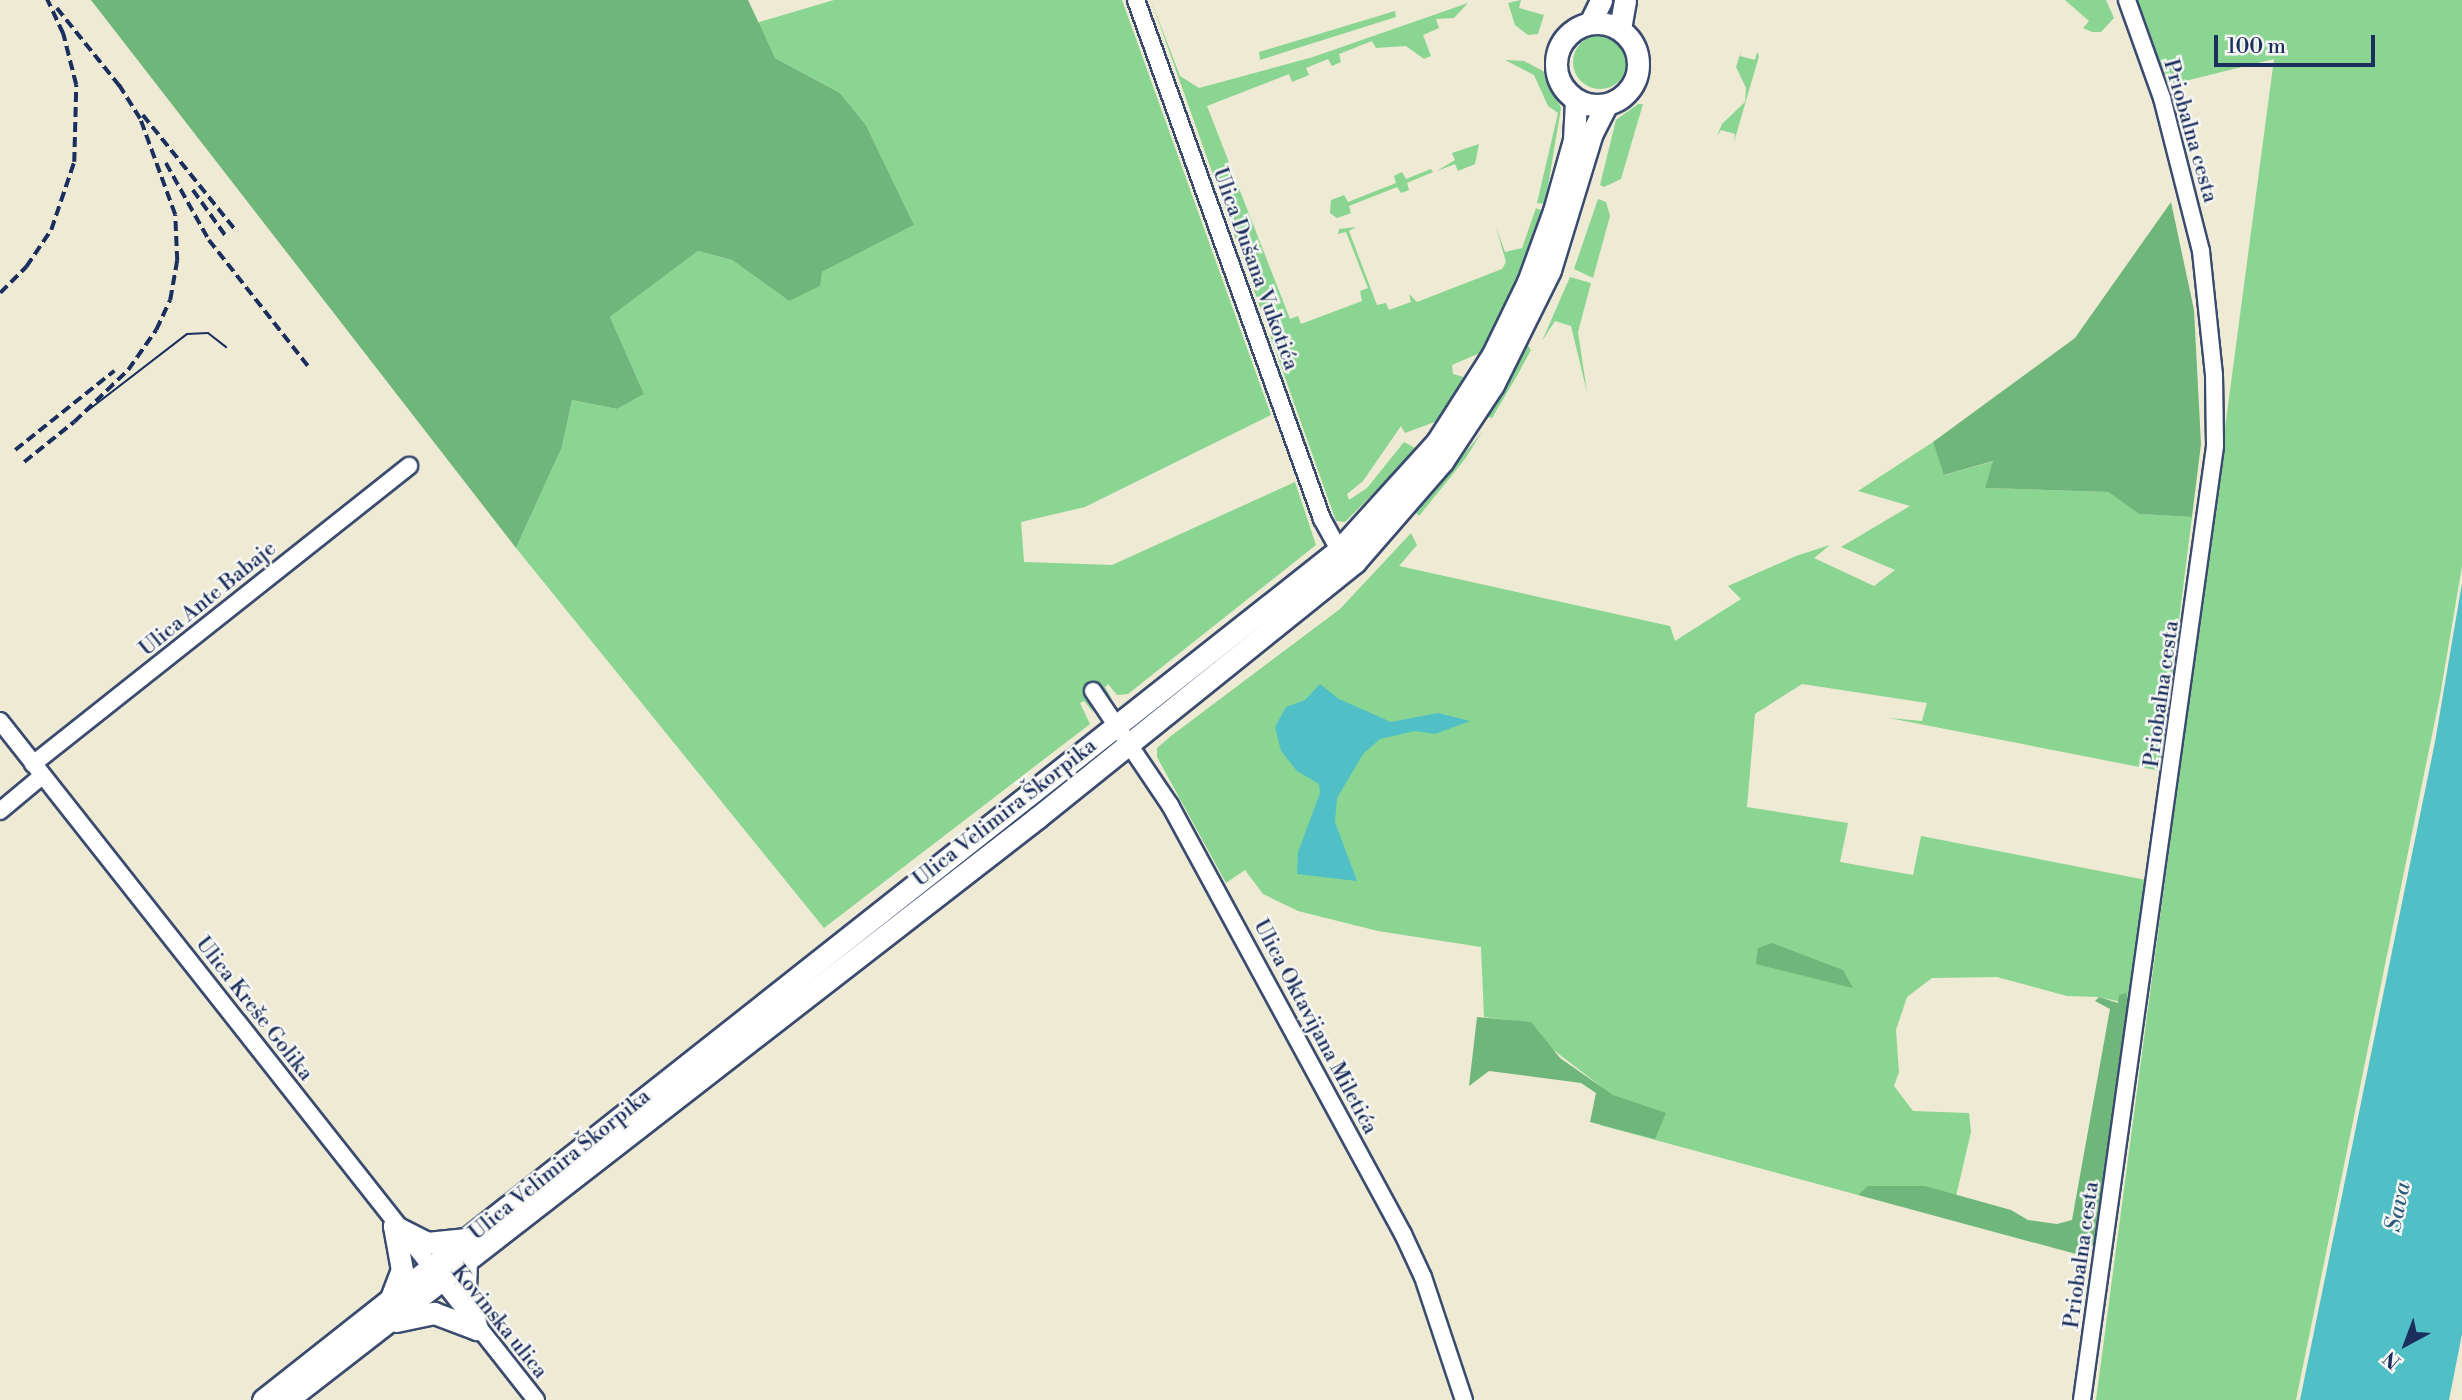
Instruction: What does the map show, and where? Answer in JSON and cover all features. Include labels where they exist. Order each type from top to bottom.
[{"type":"main road","points":[[1590,23],[1601,0]]},
{"type":"main road","points":[[1620,29],[1625,0]]},
{"type":"main road","points":[[1590,23],[1620,29],[1636,49],[1638,73],[1625,96],[1606,105],[1576,100],[1561,83],[1557,54],[1574,30],[1590,23]]},
{"type":"main road","name":"Ulica Velimira Škorpika","points":[[263,1400],[387,1304],[434,1276],[466,1261],[1016,834],[1122,733],[1339,550],[1437,442],[1493,354],[1528,282],[1554,211],[1574,140],[1576,100]]},
{"type":"main road","name":"Ulica Velimira Škorpika","points":[[287,1400],[379,1328],[434,1276],[469,1238],[1122,733],[1355,562],[1442,463],[1493,385],[1534,307],[1606,105]]},
{"type":"main road","points":[[394,1226],[427,1243],[469,1238]]},
{"type":"main road","points":[[387,1304],[402,1270],[394,1226]]},
{"type":"main road","points":[[466,1261],[465,1288],[477,1329]]},
{"type":"main road","points":[[379,1328],[434,1313],[477,1329]]},
{"type":"street","name":"Ulica Dušana Vukotića","points":[[1136,0],[1322,519],[1339,550]]},
{"type":"street","name":"Priobalna cesta","points":[[2082,1400],[2216,446],[2214,375],[2201,251],[2162,98],[2127,0]]},
{"type":"street","name":"Ulica Ante Babaje","points":[[38,770],[409,466]]},
{"type":"street","name":"Ulica Oktavijana Miletića","points":[[1093,691],[1170,805],[1403,1234],[1423,1277],[1464,1400]]},
{"type":"street","name":"Ulica Kreše Golika","points":[[0,722],[434,1276]]},
{"type":"street","points":[[0,811],[38,770]]},
{"type":"street","name":"Kovinska ulica","points":[[434,1276],[536,1400]]},
{"type":"green space","points":[[91,0],[748,0],[775,58],[840,93],[866,125],[914,225],[822,272],[820,286],[789,301],[732,260],[698,251],[610,317],[644,394],[617,409],[572,400],[562,447],[516,548]]},
{"type":"green space","points":[[834,0],[1122,0],[1271,415],[1085,507],[1021,522],[1024,562],[1112,565],[1295,482],[1316,545],[1128,694],[1117,695],[1108,684],[1105,687],[1112,699],[1100,688],[1087,697],[1094,713],[1084,701],[1080,703],[1090,724],[824,928],[516,548],[562,447],[572,400],[617,409],[644,394],[610,317],[698,251],[732,260],[789,301],[822,272],[914,225],[866,125],[840,93],[775,58],[756,23]]},
{"type":"green space","points":[[1151,0],[1180,76],[1199,88],[1313,57],[1468,3],[1454,18],[1436,19],[1439,28],[1423,35],[1431,56],[1424,59],[1406,46],[1376,48],[1372,41],[1339,54],[1341,62],[1332,66],[1328,59],[1306,68],[1309,75],[1292,82],[1289,74],[1207,106],[1290,319],[1298,316],[1301,324],[1362,301],[1360,291],[1368,288],[1346,232],[1338,234],[1339,229],[1356,227],[1349,231],[1377,305],[1386,303],[1389,310],[1411,302],[1409,294],[1417,302],[1502,269],[1506,262],[1496,227],[1505,252],[1522,248],[1536,208],[1543,211],[1509,299],[1482,352],[1452,365],[1453,374],[1467,378],[1440,420],[1405,433],[1401,426],[1363,481],[1347,494],[1349,500],[1367,488],[1404,442],[1417,449],[1345,522],[1336,521]]},
{"type":"green space","points":[[1521,0],[1519,8],[1544,15],[1538,34],[1528,35],[1515,25],[1508,3]]},
{"type":"green space","points":[[2065,0],[2106,0],[2114,18],[2101,32],[2092,32],[2083,28],[2089,21]]},
{"type":"green space","points":[[2137,0],[2462,0],[2462,566],[2440,696],[2296,1400],[2096,1400],[2274,59],[2161,87]]},
{"type":"green space","points":[[1395,11],[1396,17],[1260,60],[1259,52]]},
{"type":"green space","points":[[1600,35],[1619,43],[1627,62],[1619,81],[1600,89],[1581,81],[1573,62],[1581,43]]},
{"type":"green space","points":[[1742,48],[1740,56],[1755,60],[1757,52],[1759,56],[1734,142],[1735,134],[1721,130],[1717,136],[1722,124],[1745,102],[1746,88],[1736,67]]},
{"type":"green space","points":[[1505,60],[1524,61],[1543,71],[1561,108],[1545,204],[1537,203],[1558,113],[1548,106],[1534,75]]},
{"type":"green space","points":[[1638,104],[1643,104],[1621,179],[1604,187],[1600,185],[1616,120]]},
{"type":"green space","points":[[1187,113],[1308,448],[1305,450],[1185,114]]},
{"type":"green space","points":[[1479,144],[1475,164],[1458,171],[1455,164],[1437,171],[1455,160],[1452,153]]},
{"type":"green space","points":[[1431,169],[1433,172],[1407,183],[1409,190],[1401,193],[1397,187],[1349,206],[1351,213],[1337,218],[1330,213],[1331,200],[1344,195],[1348,202],[1396,183],[1394,176],[1402,172],[1406,179]]},
{"type":"green space","points":[[1598,199],[1606,202],[1610,216],[1593,278],[1574,269]]},
{"type":"green space","points":[[2171,202],[2194,310],[2201,444],[2192,517],[2139,514],[2108,492],[1985,488],[1993,461],[1944,475],[1933,442],[2075,338]]},
{"type":"green space","points":[[1570,277],[1591,283],[1578,332],[1587,392],[1571,326],[1555,321],[1542,341]]},
{"type":"green space","points":[[1527,344],[1531,350],[1492,418],[1488,417],[1486,411]]},
{"type":"green space","points":[[1482,432],[1465,459],[1419,516],[1416,513]]},
{"type":"green space","points":[[1933,442],[1945,475],[1994,461],[1985,488],[2108,492],[2139,514],[2192,517],[2160,771],[1889,718],[1922,721],[1927,703],[1802,684],[1755,714],[1747,807],[1848,823],[1840,862],[1913,875],[1921,836],[2146,880],[2130,1004],[2099,997],[2067,996],[1997,977],[1932,978],[1907,997],[1896,1030],[1899,1072],[1894,1086],[1913,1111],[1969,1113],[1971,1132],[1956,1196],[1924,1186],[1869,1186],[1858,1195],[1600,1125],[1603,1088],[1516,1021],[1484,1017],[1481,947],[1378,931],[1298,911],[1263,894],[1245,870],[1226,883],[1157,757],[1157,748],[1171,736],[1340,609],[1411,533],[1417,545],[1399,566],[1670,626],[1675,641],[1741,599],[1728,586],[1796,556],[1830,545],[1814,558],[1874,586],[1895,570],[1841,547],[1910,506],[1858,491]]},
{"type":"green space","points":[[1772,943],[1843,970],[1853,988],[1756,964],[1758,948]]},
{"type":"green space","points":[[2126,993],[2130,1004],[2096,1243],[2084,1252],[2076,1254],[1858,1195],[1868,1186],[1925,1186],[2011,1210],[2028,1220],[2057,1224],[2072,1220],[2110,1009],[2095,1001],[2099,997],[2118,1003],[2119,995]]},
{"type":"green space","points":[[1477,1017],[1531,1022],[1560,1058],[1613,1095],[1666,1113],[1655,1139],[1590,1122],[1596,1093],[1581,1083],[1489,1071],[1469,1086]]},
{"type":"water","name":"Sava","points":[[2462,583],[2462,1334],[2449,1400],[2300,1400],[2435,742]]},
{"type":"water","points":[[1320,684],[1339,699],[1391,722],[1438,713],[1470,721],[1435,734],[1415,731],[1380,739],[1363,754],[1337,798],[1335,822],[1357,881],[1297,874],[1298,852],[1320,793],[1319,784],[1297,771],[1281,751],[1275,727],[1286,707],[1305,700]]},
{"type":"tram line","points":[[87,411],[187,334],[208,333],[226,347]]},
{"type":"railway","points":[[0,293],[26,267],[51,230],[74,162],[76,85],[63,34],[47,0]]},
{"type":"railway","points":[[57,8],[123,90]]},
{"type":"railway","points":[[24,462],[74,422],[128,370],[156,330],[170,300],[177,261],[175,215],[140,119],[118,84]]},
{"type":"railway","points":[[143,115],[237,232]]},
{"type":"railway","points":[[166,163],[209,240],[308,366]]},
{"type":"railway","points":[[193,190],[228,239]]},
{"type":"railway","points":[[15,450],[114,371]]}]
